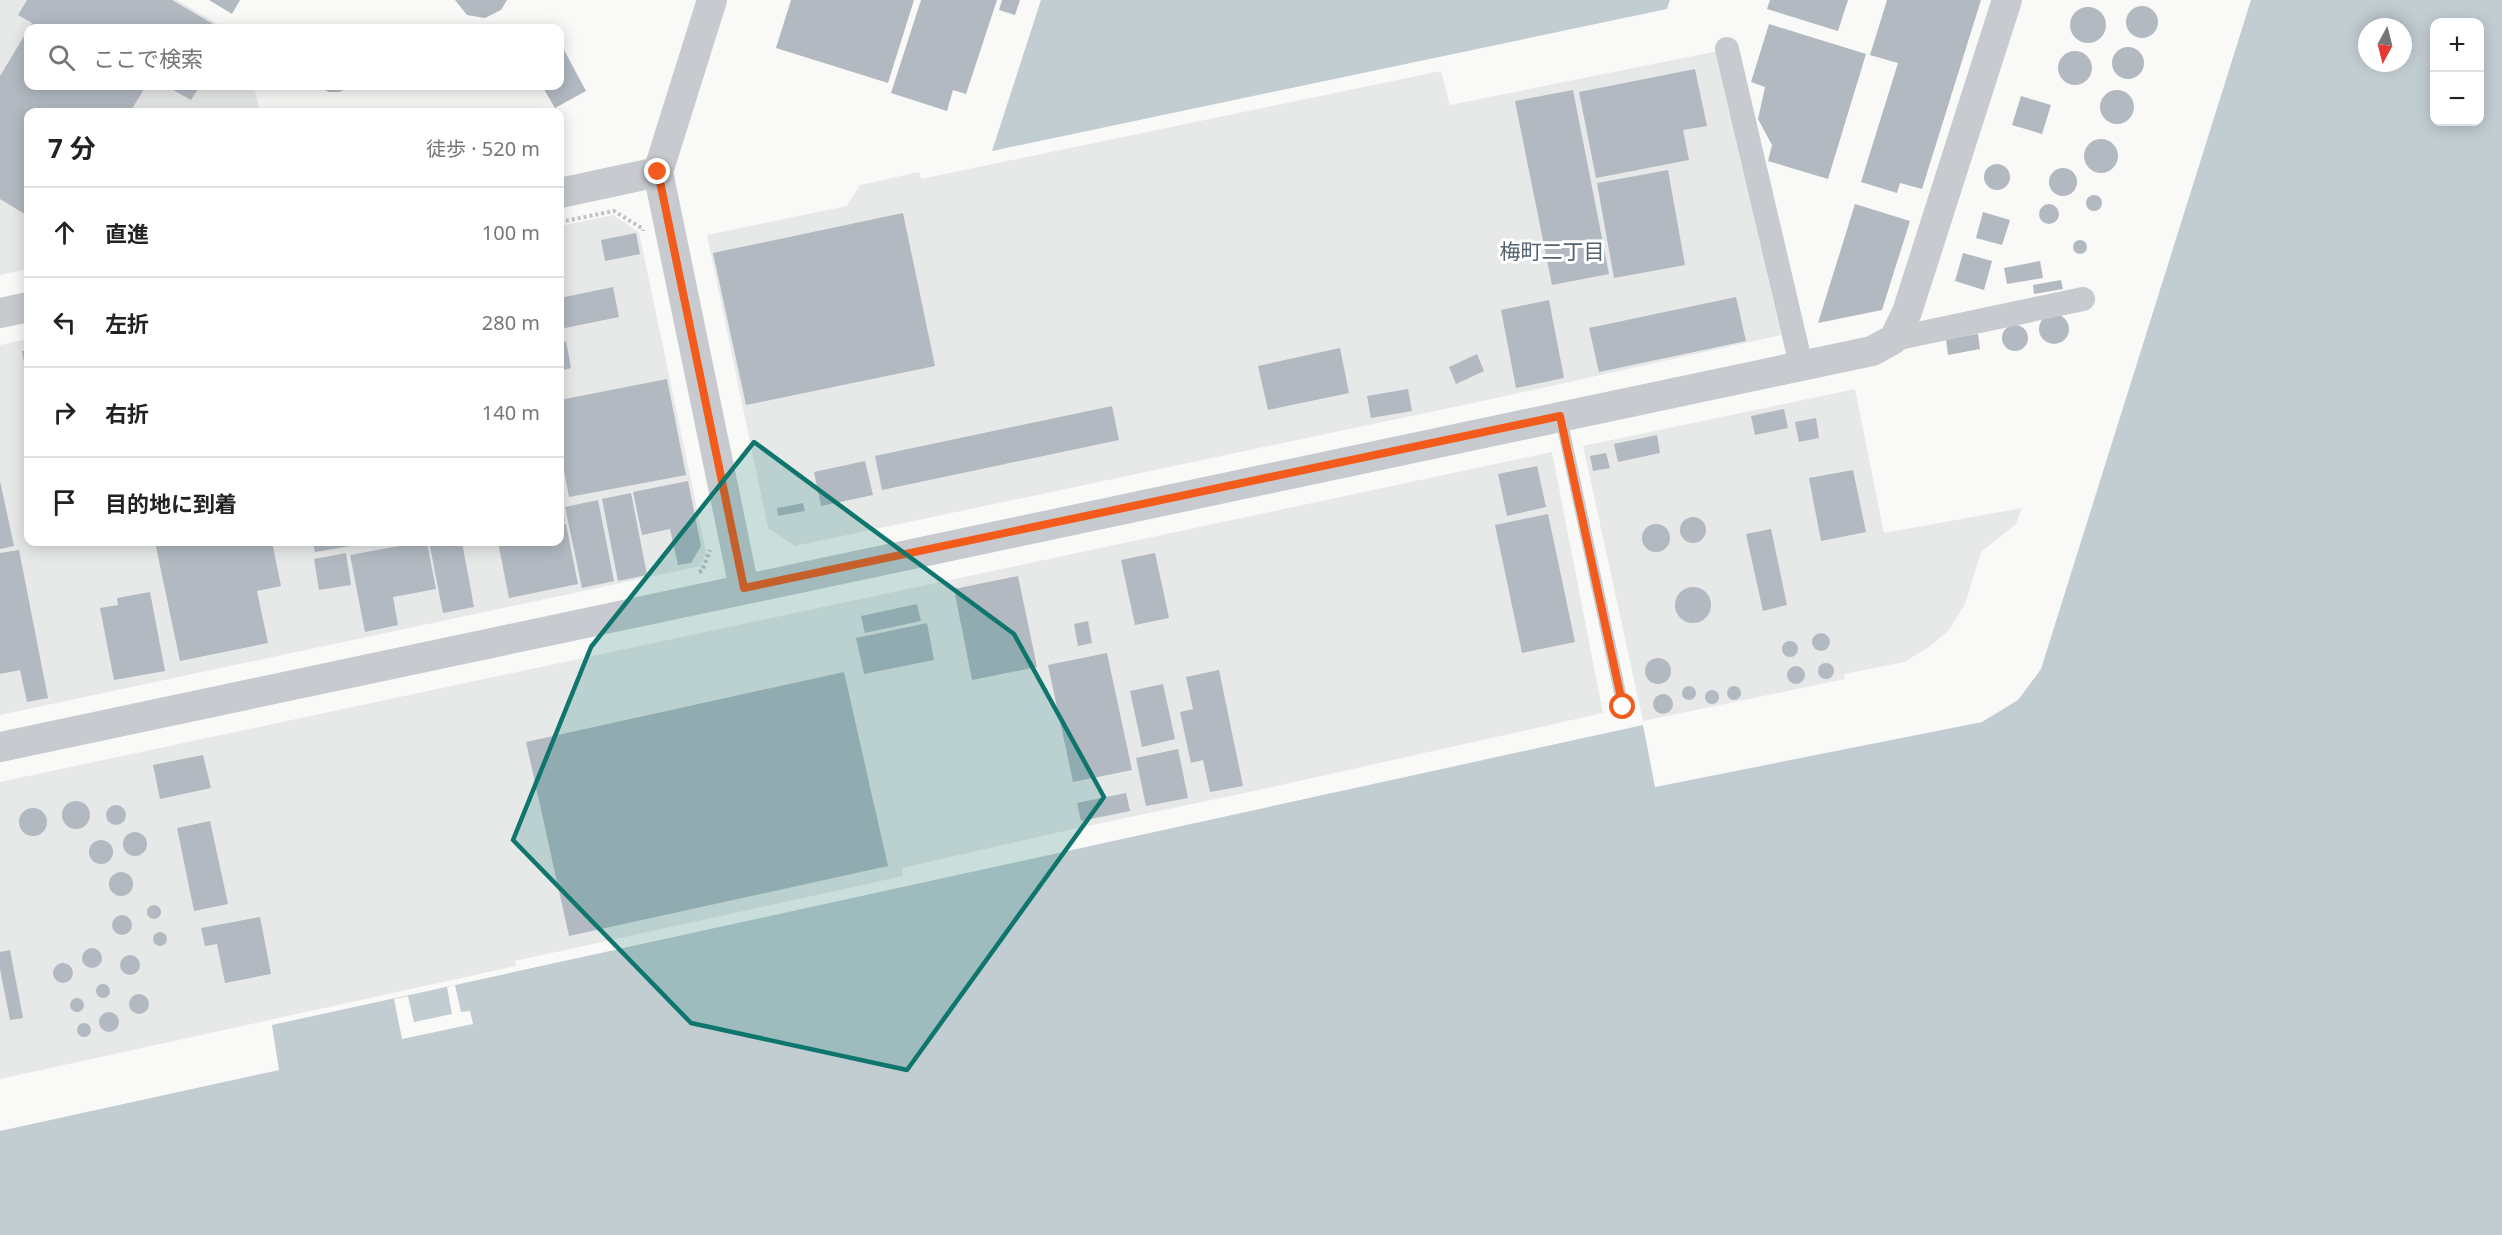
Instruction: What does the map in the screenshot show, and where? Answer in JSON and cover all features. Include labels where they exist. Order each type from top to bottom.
[{"type":"street","points":[[712,0],[658,172],[744,588]]},
{"type":"street","points":[[1894,339],[1908,312],[2007,0]]},
{"type":"street","points":[[1727,50],[1801,365]]},
{"type":"street","points":[[564,192],[658,172]]},
{"type":"street","points":[[0,747],[1872,351],[1894,339],[2083,299]]},
{"type":"street","points":[[0,313],[24,308]]},
{"type":"lane","points":[[1560,416],[1623,707]]},
{"type":"path","points":[[564,221],[614,211],[643,229],[645,240]]},
{"type":"path","points":[[690,574],[702,571],[710,551],[708,539]]},
{"type":"highlighted area","points":[[754,442],[1014,634],[1104,797],[907,1070],[691,1023],[513,840],[591,647]]},
{"type":"shaded area","points":[[0,0],[177,0],[218,24],[24,24],[24,90],[255,90],[259,108],[24,108],[24,270],[0,275]]},
{"type":"shaded area","points":[[1041,0],[1670,0],[1667,9],[992,151]]},
{"type":"shaded area","points":[[2251,0],[2502,0],[2502,1235],[0,1235],[0,1131],[279,1070],[272,1025],[1643,725],[1655,787],[1982,722],[2018,700],[2041,669]]},
{"type":"shaded area","points":[[1718,51],[1781,335],[1506,396],[795,546],[768,528],[707,235],[847,206],[860,185],[919,172],[921,179],[1441,71],[1450,105]]},
{"type":"shaded area","points":[[613,215],[639,232],[706,552],[701,566],[0,715],[0,345],[24,340],[24,546],[564,546],[564,225]]},
{"type":"shaded area","points":[[1855,389],[1884,533],[2022,508],[2016,524],[1981,552],[1965,604],[1949,630],[1929,647],[1904,662],[1844,674],[1845,679],[1643,721],[1583,446]]},
{"type":"shaded area","points":[[1552,452],[1603,713],[902,868],[903,876],[515,961],[516,966],[0,1079],[0,782]]},
{"type":"pier","points":[[455,985],[461,1012],[470,1011],[473,1024],[402,1039],[394,999],[408,996],[414,1022],[452,1014],[447,987]]},
{"type":"building","points":[[27,0],[172,0],[213,24],[31,24],[18,15]]},
{"type":"building","points":[[209,0],[240,0],[232,14]]},
{"type":"building","points":[[455,0],[507,0],[501,10],[485,18],[467,15]]},
{"type":"building","points":[[791,0],[914,0],[888,83],[776,48]]},
{"type":"building","points":[[921,0],[997,0],[966,94],[953,90],[947,111],[891,93]]},
{"type":"building","points":[[1002,0],[1020,0],[1015,15],[999,10]]},
{"type":"building","points":[[1770,0],[1848,0],[1838,31],[1767,9]]},
{"type":"building","points":[[1887,0],[1981,0],[1922,189],[1900,183],[1897,193],[1861,182],[1898,63],[1870,55]]},
{"type":"building","points":[[2142,6],[2154,10],[2158,22],[2154,34],[2142,38],[2130,34],[2126,22],[2130,10]]},
{"type":"building","points":[[2088,7],[2101,12],[2106,25],[2101,38],[2088,43],[2075,38],[2070,25],[2075,12]]},
{"type":"building","points":[[1769,24],[1866,54],[1828,179],[1768,161],[1772,145],[1758,119],[1765,87],[1751,82]]},
{"type":"building","points":[[24,37],[24,90],[144,90],[132,108],[24,108],[24,214],[0,199],[0,76]]},
{"type":"building","points":[[2128,47],[2140,51],[2144,63],[2140,75],[2128,79],[2116,75],[2112,63],[2116,51]]},
{"type":"building","points":[[564,50],[586,91],[555,108],[544,90],[564,90]]},
{"type":"building","points":[[2075,51],[2087,56],[2092,68],[2087,80],[2075,85],[2063,80],[2058,68],[2063,56]]},
{"type":"building","points":[[1695,69],[1707,126],[1683,130],[1689,160],[1596,178],[1579,92]]},
{"type":"building","points":[[173,90],[197,90],[191,100]]},
{"type":"building","points":[[325,90],[344,90],[339,92]]},
{"type":"building","points":[[1573,90],[1609,274],[1552,285],[1515,101]]},
{"type":"building","points":[[2117,90],[2129,95],[2134,107],[2129,119],[2117,124],[2105,119],[2100,107],[2105,95]]},
{"type":"building","points":[[2021,96],[2051,105],[2042,134],[2012,125]]},
{"type":"building","points":[[2101,139],[2113,144],[2118,156],[2113,168],[2101,173],[2089,168],[2084,156],[2089,144]]},
{"type":"building","points":[[1997,164],[2006,168],[2010,177],[2006,186],[1997,190],[1988,186],[1984,177],[1988,168]]},
{"type":"building","points":[[2063,168],[2073,172],[2077,182],[2073,192],[2063,196],[2053,192],[2049,182],[2053,172]]},
{"type":"building","points":[[1668,170],[1685,265],[1614,278],[1597,183]]},
{"type":"building","points":[[2094,195],[2102,203],[2094,211],[2086,203]]},
{"type":"building","points":[[1855,204],[1910,221],[1882,310],[1818,323]]},
{"type":"building","points":[[2049,204],[2056,207],[2059,214],[2056,221],[2049,224],[2042,221],[2039,214],[2042,207]]},
{"type":"building","points":[[1983,212],[2010,220],[2002,245],[1976,238]]},
{"type":"building","points":[[903,213],[935,366],[746,405],[713,253]]},
{"type":"building","points":[[636,233],[640,254],[605,261],[601,240]]},
{"type":"building","points":[[2077,240],[2083,240],[2087,247],[2083,254],[2077,254],[2073,250],[2073,244]]},
{"type":"building","points":[[1963,253],[1992,261],[1984,290],[1955,281]]},
{"type":"building","points":[[2040,261],[2043,278],[2007,284],[2004,268]]},
{"type":"building","points":[[2061,280],[2063,289],[2034,294],[2033,285]]},
{"type":"building","points":[[613,287],[619,317],[564,328],[564,297]]},
{"type":"building","points":[[1736,297],[1746,341],[1599,372],[1589,328]]},
{"type":"building","points":[[1549,300],[1564,378],[1516,388],[1501,310]]},
{"type":"building","points":[[2054,314],[2064,319],[2069,329],[2064,339],[2054,344],[2044,339],[2039,329],[2044,319]]},
{"type":"building","points":[[2015,325],[2024,329],[2028,338],[2024,347],[2015,351],[2006,347],[2002,338],[2006,329]]},
{"type":"building","points":[[1978,334],[1980,349],[1948,355],[1946,339]]},
{"type":"building","points":[[566,341],[571,368],[564,370],[564,342]]},
{"type":"building","points":[[1340,348],[1349,393],[1268,410],[1258,366]]},
{"type":"building","points":[[1477,354],[1484,371],[1456,384],[1449,367]]},
{"type":"building","points":[[667,379],[686,475],[569,497],[564,470],[564,399]]},
{"type":"building","points":[[1408,389],[1412,411],[1371,418],[1367,396]]},
{"type":"building","points":[[1112,406],[1119,440],[882,490],[875,456]]},
{"type":"building","points":[[1784,409],[1788,428],[1755,435],[1751,416]]},
{"type":"building","points":[[1816,418],[1819,438],[1799,442],[1795,422]]},
{"type":"building","points":[[1657,435],[1660,453],[1618,462],[1614,444]]},
{"type":"building","points":[[1606,453],[1610,468],[1593,471],[1590,456]]},
{"type":"building","points":[[865,461],[873,495],[821,506],[814,472]]},
{"type":"building","points":[[1537,466],[1546,507],[1507,516],[1498,474]]},
{"type":"building","points":[[1853,470],[1866,532],[1821,541],[1809,478]]},
{"type":"building","points":[[0,481],[14,546],[0,549]]},
{"type":"building","points":[[688,481],[701,546],[691,563],[678,565],[670,529],[642,535],[633,492]]},
{"type":"building","points":[[631,493],[647,575],[618,581],[602,499]]},
{"type":"building","points":[[598,500],[614,581],[582,588],[565,507]]},
{"type":"building","points":[[803,503],[805,511],[778,516],[777,508]]},
{"type":"building","points":[[1548,514],[1575,642],[1522,653],[1495,525]]},
{"type":"building","points":[[1693,517],[1702,521],[1706,530],[1702,539],[1693,543],[1684,539],[1680,530],[1684,521]]},
{"type":"building","points":[[564,524],[566,524],[578,584],[509,598],[499,546],[564,546]]},
{"type":"building","points":[[1656,524],[1666,528],[1670,538],[1666,548],[1656,552],[1646,548],[1642,538],[1646,528]]},
{"type":"building","points":[[1771,529],[1787,605],[1763,611],[1746,534]]},
{"type":"building","points":[[156,546],[273,546],[281,586],[257,591],[268,643],[180,661]]},
{"type":"building","points":[[314,546],[351,546],[315,552]]},
{"type":"building","points":[[399,546],[428,546],[436,589],[393,597],[398,625],[365,632],[350,555]]},
{"type":"building","points":[[430,546],[463,546],[474,607],[443,613]]},
{"type":"building","points":[[19,550],[48,698],[27,702],[20,670],[0,674],[0,553]]},
{"type":"building","points":[[346,553],[351,585],[319,590],[314,559]]},
{"type":"building","points":[[1155,553],[1169,618],[1135,625],[1121,560]]},
{"type":"building","points":[[1018,576],[1037,667],[972,680],[954,589]]},
{"type":"building","points":[[1693,587],[1706,592],[1711,605],[1706,618],[1693,623],[1680,618],[1675,605],[1680,592]]},
{"type":"building","points":[[150,592],[165,671],[114,680],[100,608],[118,605],[117,598]]},
{"type":"building","points":[[917,604],[921,621],[865,633],[861,616]]},
{"type":"building","points":[[1088,621],[1092,643],[1078,646],[1074,624]]},
{"type":"building","points":[[927,623],[934,660],[864,674],[856,638]]},
{"type":"building","points":[[1821,633],[1827,636],[1830,642],[1827,648],[1821,651],[1815,648],[1812,642],[1815,636]]},
{"type":"building","points":[[1787,641],[1793,641],[1798,649],[1796,655],[1787,657],[1782,652],[1782,646]]},
{"type":"building","points":[[1107,653],[1132,770],[1073,782],[1048,665]]},
{"type":"building","points":[[1658,658],[1667,662],[1671,671],[1667,680],[1658,684],[1649,680],[1645,671],[1649,662]]},
{"type":"building","points":[[1823,663],[1829,663],[1834,671],[1832,677],[1823,679],[1818,674],[1818,668]]},
{"type":"building","points":[[1796,666],[1802,669],[1805,675],[1802,681],[1796,684],[1790,681],[1787,675],[1790,669]]},
{"type":"building","points":[[1219,670],[1243,786],[1210,792],[1203,760],[1191,763],[1180,712],[1193,709],[1186,677]]},
{"type":"building","points":[[844,672],[888,866],[569,936],[526,742]]},
{"type":"building","points":[[1163,684],[1175,739],[1142,747],[1130,691]]},
{"type":"building","points":[[1689,686],[1694,688],[1696,693],[1694,698],[1689,700],[1684,698],[1682,693],[1684,688]]},
{"type":"building","points":[[1734,686],[1739,688],[1741,693],[1739,698],[1734,700],[1729,698],[1727,693],[1729,688]]},
{"type":"building","points":[[1712,690],[1717,692],[1719,697],[1717,702],[1712,704],[1707,702],[1705,697],[1707,692]]},
{"type":"building","points":[[1659,694],[1667,694],[1673,700],[1673,708],[1667,714],[1659,714],[1653,708],[1653,700]]},
{"type":"building","points":[[1178,749],[1188,798],[1146,806],[1136,758]]},
{"type":"building","points":[[203,755],[211,788],[160,799],[153,765]]},
{"type":"building","points":[[1126,793],[1130,811],[1081,821],[1077,803]]},
{"type":"building","points":[[76,801],[86,805],[90,815],[86,825],[76,829],[66,825],[62,815],[66,805]]},
{"type":"building","points":[[116,805],[123,808],[126,815],[123,822],[116,825],[109,822],[106,815],[109,808]]},
{"type":"building","points":[[33,808],[43,812],[47,822],[43,832],[33,836],[23,832],[19,822],[23,812]]},
{"type":"building","points":[[210,821],[228,904],[194,911],[177,828]]},
{"type":"building","points":[[135,832],[140,833],[146,839],[146,849],[140,855],[135,856],[130,855],[124,849],[123,844],[124,839],[130,833]]},
{"type":"building","points":[[101,840],[106,841],[112,847],[112,857],[106,863],[101,864],[96,863],[90,857],[89,852],[90,847],[96,841]]},
{"type":"building","points":[[121,872],[129,876],[133,884],[129,892],[121,896],[113,892],[109,884],[113,876]]},
{"type":"building","points":[[154,905],[159,907],[161,912],[159,917],[154,919],[149,917],[147,912],[149,907]]},
{"type":"building","points":[[122,915],[129,918],[132,925],[129,932],[122,935],[115,932],[112,925],[115,918]]},
{"type":"building","points":[[260,917],[271,974],[225,983],[217,944],[205,946],[201,928]]},
{"type":"building","points":[[160,932],[165,934],[167,939],[165,944],[160,946],[155,944],[153,939],[155,934]]},
{"type":"building","points":[[92,948],[99,951],[102,958],[99,965],[92,968],[85,965],[82,958],[85,951]]},
{"type":"building","points":[[10,950],[23,1018],[10,1020],[0,969],[0,952]]},
{"type":"building","points":[[130,955],[137,958],[140,965],[137,972],[130,975],[123,972],[120,965],[123,958]]},
{"type":"building","points":[[63,963],[70,966],[73,973],[70,980],[63,983],[56,980],[53,973],[56,966]]},
{"type":"building","points":[[103,984],[108,986],[110,991],[108,996],[103,998],[98,996],[96,991],[98,986]]},
{"type":"building","points":[[139,994],[146,997],[149,1004],[146,1011],[139,1014],[132,1011],[129,1004],[132,997]]},
{"type":"building","points":[[77,998],[82,1000],[84,1005],[82,1010],[77,1012],[72,1010],[70,1005],[72,1000]]},
{"type":"building","points":[[109,1012],[116,1015],[119,1022],[116,1029],[109,1032],[102,1029],[99,1022],[102,1015]]},
{"type":"building","points":[[84,1023],[89,1025],[91,1030],[89,1035],[84,1037],[79,1035],[77,1030],[79,1025]]},
{"type":"district","name":"梅町二丁目","points":[[1552,252]]},
{"type":"route","points":[[658,172],[744,588],[1560,416],[1623,707]]}]
